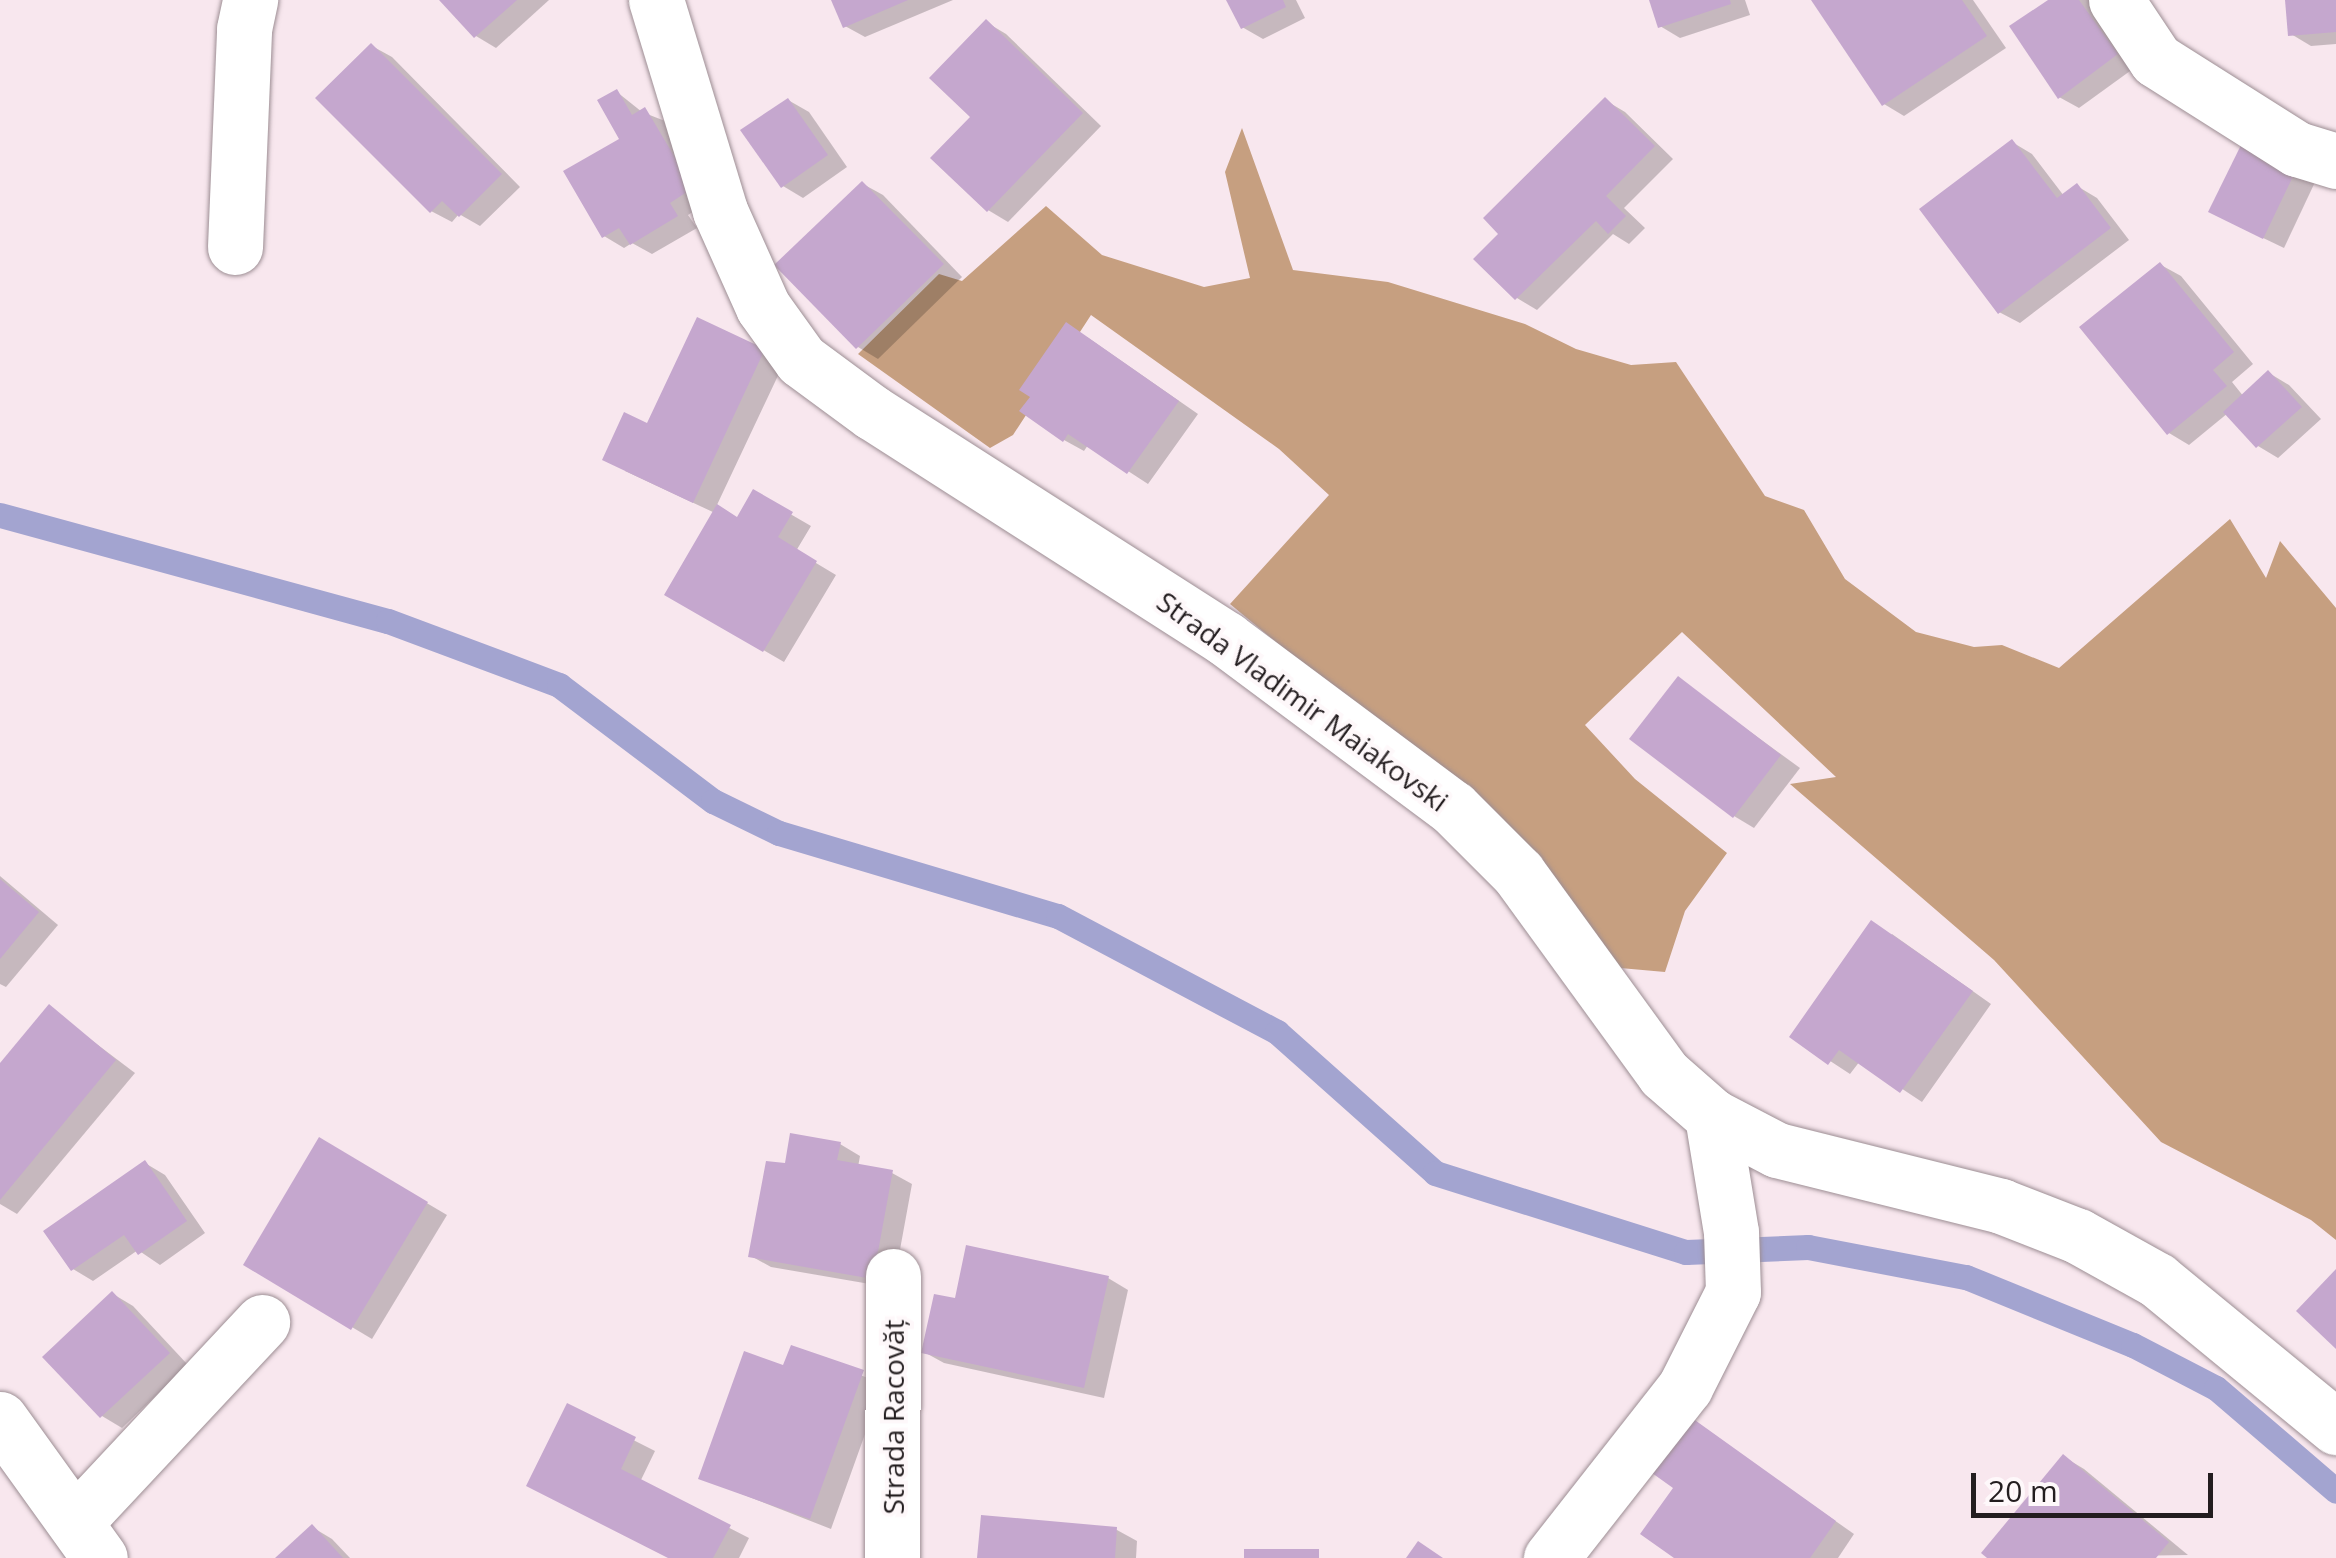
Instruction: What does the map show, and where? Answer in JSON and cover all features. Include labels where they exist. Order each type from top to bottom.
[{"type":"street","points":[[235,247],[244,28],[250,0]]},
{"type":"street","name":"Strada Vladimir Maiakovski","points":[[656,0],[720,212],[763,307],[802,360],[873,413],[1226,639],[1454,808],[1518,873],[1664,1074],[1712,1116],[1777,1150],[2001,1206],[2078,1236],[2157,1280],[2336,1427]]},
{"type":"street","points":[[2116,0],[2156,60],[2297,149],[2336,162]]},
{"type":"street","points":[[1551,1558],[1686,1386],[1733,1292],[1732,1232],[1712,1116]]},
{"type":"street","name":"Strada Racovăț","points":[[892,1558],[893,1276]]},
{"type":"street","points":[[0,1419],[88,1540],[262,1322]]},
{"type":"shaded area","points":[[1242,128],[1293,270],[1388,282],[1525,324],[1576,349],[1631,365],[1676,362],[1765,496],[1804,510],[1845,579],[1916,632],[1974,647],[2002,645],[2059,668],[2230,519],[2266,578],[2280,541],[2336,608],[2336,1240],[2311,1220],[2161,1142],[1994,960],[1790,784],[1836,777],[1682,632],[1585,725],[1635,779],[1727,853],[1685,911],[1665,972],[1609,967],[1533,854],[1230,604],[1329,495],[1279,449],[1091,315],[1013,435],[990,448],[858,354],[939,274],[962,281],[1046,206],[1102,255],[1204,287],[1250,278],[1225,172]]},
{"type":"building","points":[[439,0],[517,0],[474,38]]},
{"type":"building","points":[[831,0],[908,0],[843,28]]},
{"type":"building","points":[[1226,0],[1283,0],[1286,7],[1241,29]]},
{"type":"building","points":[[1649,0],[1730,0],[1731,4],[1658,28]]},
{"type":"building","points":[[1811,0],[1962,0],[1987,36],[1882,106]]},
{"type":"building","points":[[2048,0],[2079,0],[2118,54],[2058,99],[2009,26]]},
{"type":"building","points":[[2285,0],[2336,0],[2336,32],[2288,36]]},
{"type":"building","points":[[986,19],[1083,113],[987,212],[930,158],[970,117],[929,78]]},
{"type":"building","points":[[371,43],[502,174],[459,217],[442,201],[430,213],[315,98]]},
{"type":"building","points":[[617,89],[632,115],[645,107],[693,188],[670,203],[678,216],[630,245],[619,228],[602,238],[563,171],[619,139],[597,100]]},
{"type":"building","points":[[1605,97],[1655,146],[1606,196],[1626,216],[1608,234],[1596,221],[1515,300],[1473,259],[1498,234],[1483,218]]},
{"type":"building","points":[[788,98],[828,155],[781,188],[740,130]]},
{"type":"building","points":[[2012,139],[2057,198],[2077,183],[2111,228],[1998,314],[1919,209]]},
{"type":"building","points":[[2243,141],[2298,166],[2263,239],[2208,212]]},
{"type":"building","points":[[862,181],[944,264],[856,349],[774,265]]},
{"type":"building","points":[[2160,262],[2234,352],[2213,370],[2227,386],[2167,435],[2079,327]]},
{"type":"building","points":[[697,317],[765,349],[693,503],[602,460],[624,412],[647,423]]},
{"type":"building","points":[[1066,322],[1179,401],[1127,474],[1068,434],[1063,442],[1019,411],[1030,397],[1019,390]]},
{"type":"building","points":[[2268,370],[2302,407],[2256,448],[2223,412]]},
{"type":"building","points":[[753,489],[793,512],[778,537],[817,561],[763,652],[664,595],[717,504],[737,517]]},
{"type":"building","points":[[1678,676],[1781,755],[1733,818],[1629,739]]},
{"type":"building","points":[[0,879],[39,912],[0,959]]},
{"type":"building","points":[[1871,920],[1973,991],[1900,1093],[1839,1050],[1828,1065],[1789,1037]]},
{"type":"building","points":[[49,1004],[116,1060],[0,1200],[0,1063]]},
{"type":"building","points":[[790,1133],[841,1142],[837,1160],[893,1170],[873,1279],[748,1257],[766,1161],[785,1163]]},
{"type":"building","points":[[319,1137],[428,1202],[351,1330],[243,1265]]},
{"type":"building","points":[[145,1160],[187,1221],[138,1255],[124,1235],[71,1271],[43,1231]]},
{"type":"building","points":[[966,1245],[1109,1276],[1084,1388],[921,1353],[934,1294],[955,1298]]},
{"type":"building","points":[[2336,1269],[2336,1349],[2296,1311]]},
{"type":"building","points":[[112,1291],[170,1353],[100,1418],[42,1357]]},
{"type":"building","points":[[791,1345],[864,1370],[810,1519],[698,1479],[744,1351],[783,1365]]},
{"type":"building","points":[[567,1403],[636,1437],[621,1469],[731,1525],[713,1558],[668,1558],[526,1486]]},
{"type":"building","points":[[1692,1418],[1836,1521],[1810,1558],[1674,1558],[1640,1534],[1673,1488],[1652,1473]]},
{"type":"building","points":[[2063,1454],[2169,1542],[2156,1558],[1987,1558],[1981,1553]]},
{"type":"building","points":[[981,1515],[1117,1527],[1115,1558],[977,1558]]},
{"type":"building","points":[[312,1524],[343,1558],[275,1558]]},
{"type":"building","points":[[1418,1541],[1443,1558],[1406,1558]]},
{"type":"building","points":[[1244,1549],[1319,1549],[1319,1558],[1244,1558]]},
{"type":"waterway","points":[[0,515],[388,621],[559,685],[713,801],[779,833],[1058,916],[1277,1032],[1435,1173],[1686,1252],[1808,1247],[1966,1277],[2133,1345],[2216,1388],[2336,1491]]}]
